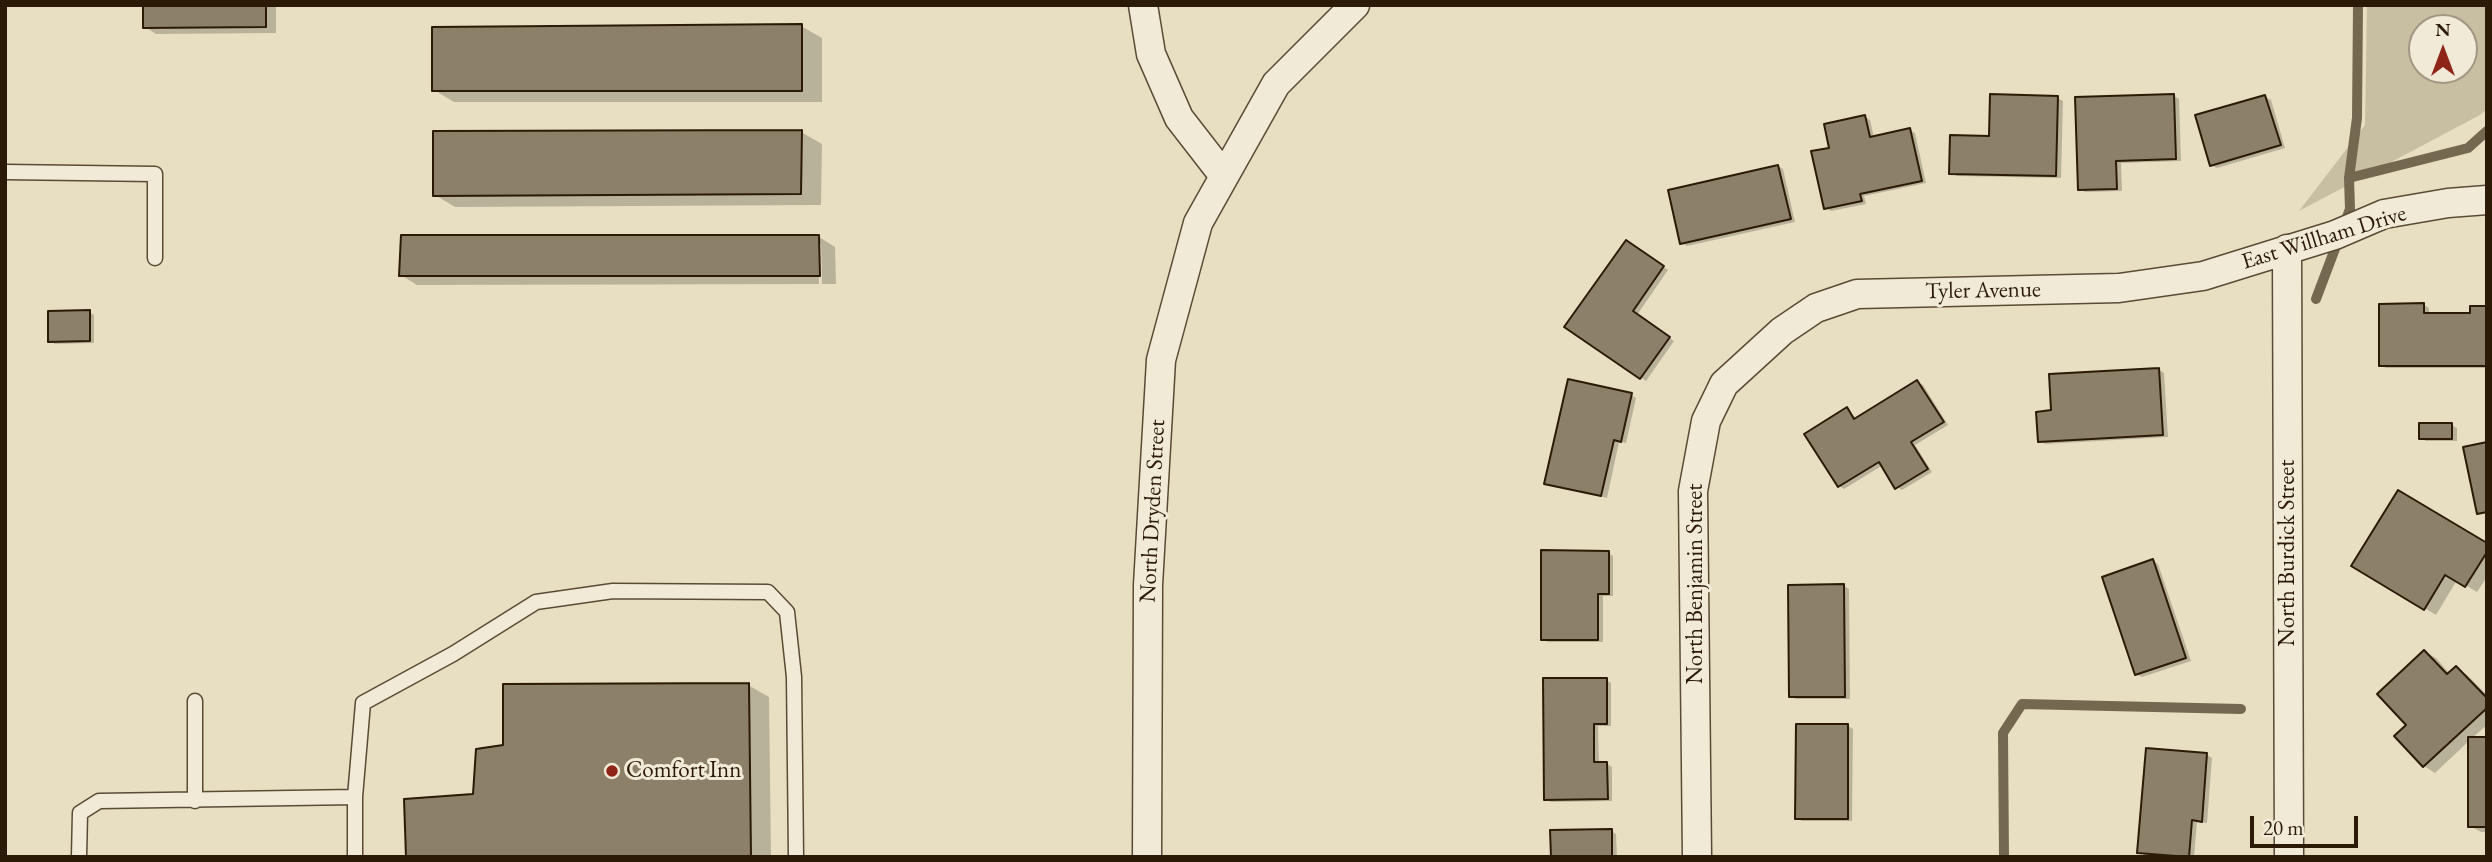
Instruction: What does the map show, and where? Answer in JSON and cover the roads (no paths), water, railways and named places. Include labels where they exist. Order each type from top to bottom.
[{"type":"street","points":[[1143,5],[1151,54],[1179,118],[1224,176]]},
{"type":"street","name":"North Dryden Street","points":[[1147,857],[1148,585],[1161,360],[1198,223],[1276,84],[1355,5]]},
{"type":"street","name":"East Willham Drive","points":[[2203,276],[2335,235],[2385,214],[2448,203],[2487,200]]},
{"type":"street","name":"North Burdick Street","points":[[2287,249],[2289,857]]},
{"type":"street","name":"Tyler Avenue","points":[[1775,338],[1816,308],[1857,294],[2119,288],[2203,276]]},
{"type":"street","name":"North Benjamin Street","points":[[1697,857],[1693,491],[1706,421],[1724,384],[1775,338]]},
{"type":"lane","points":[[5,172],[155,174],[155,258]]},
{"type":"lane","points":[[355,857],[355,797],[363,702],[453,654],[536,602],[613,591],[768,592],[787,612],[794,677],[796,857]]},
{"type":"lane","points":[[195,701],[195,800]]},
{"type":"lane","points":[[79,857],[80,813],[99,800],[355,797]]},
{"type":"waterway","points":[[2349,178],[2357,118],[2358,5]]},
{"type":"waterway","points":[[2316,299],[2350,209],[2349,178],[2468,148],[2487,131]]},
{"type":"waterway","points":[[2004,857],[2003,733],[2022,704],[2241,709]]},
{"type":"place","name":"Comfort Inn","points":[[612,771]]}]
